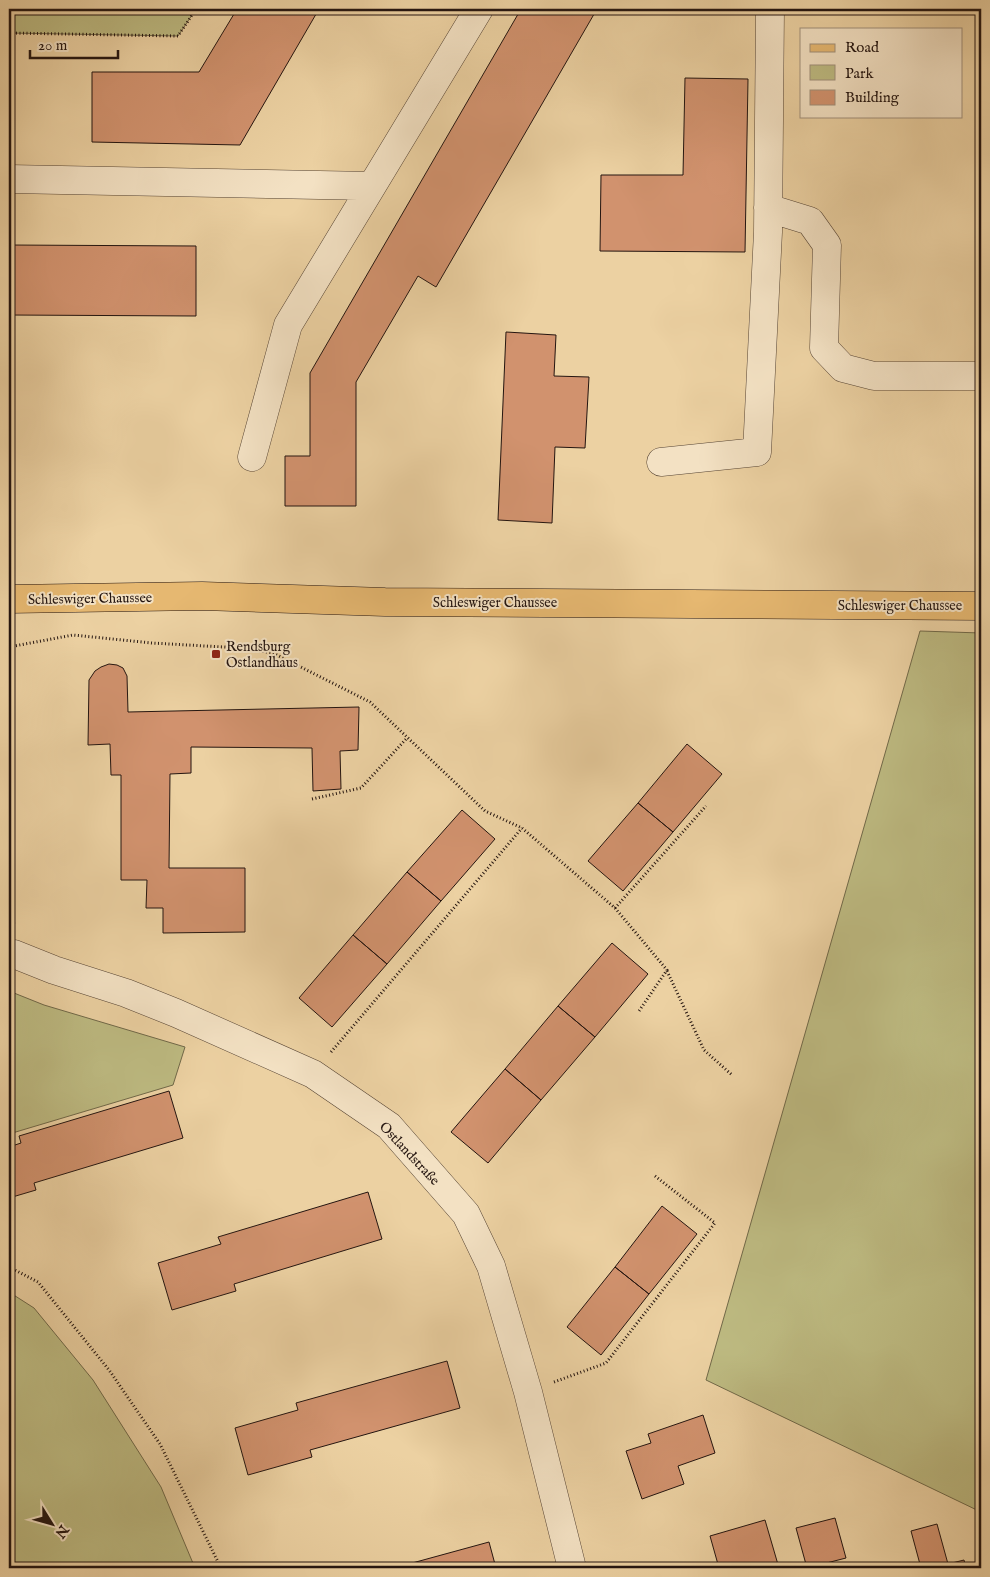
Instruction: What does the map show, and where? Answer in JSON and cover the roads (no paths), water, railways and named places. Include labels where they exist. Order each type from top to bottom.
[{"type":"main road","name":"Schleswiger Chaussee","points":[[9,599],[202,596],[385,602],[981,606]]},
{"type":"street","points":[[252,457],[288,325],[478,9]]},
{"type":"street","points":[[661,462],[758,452],[768,208],[770,9]]},
{"type":"street","points":[[9,179],[371,186]]},
{"type":"street","points":[[768,208],[810,221],[827,245],[824,348],[843,368],[874,376],[981,376]]},
{"type":"street","name":"Ostlandstraße","points":[[9,954],[14,954],[54,970],[151,1003],[313,1074],[389,1126],[466,1214],[490,1266],[528,1392],[572,1568]]},
{"type":"place","name":"Rendsburg Ostlandhaus","points":[[216,654]]}]
